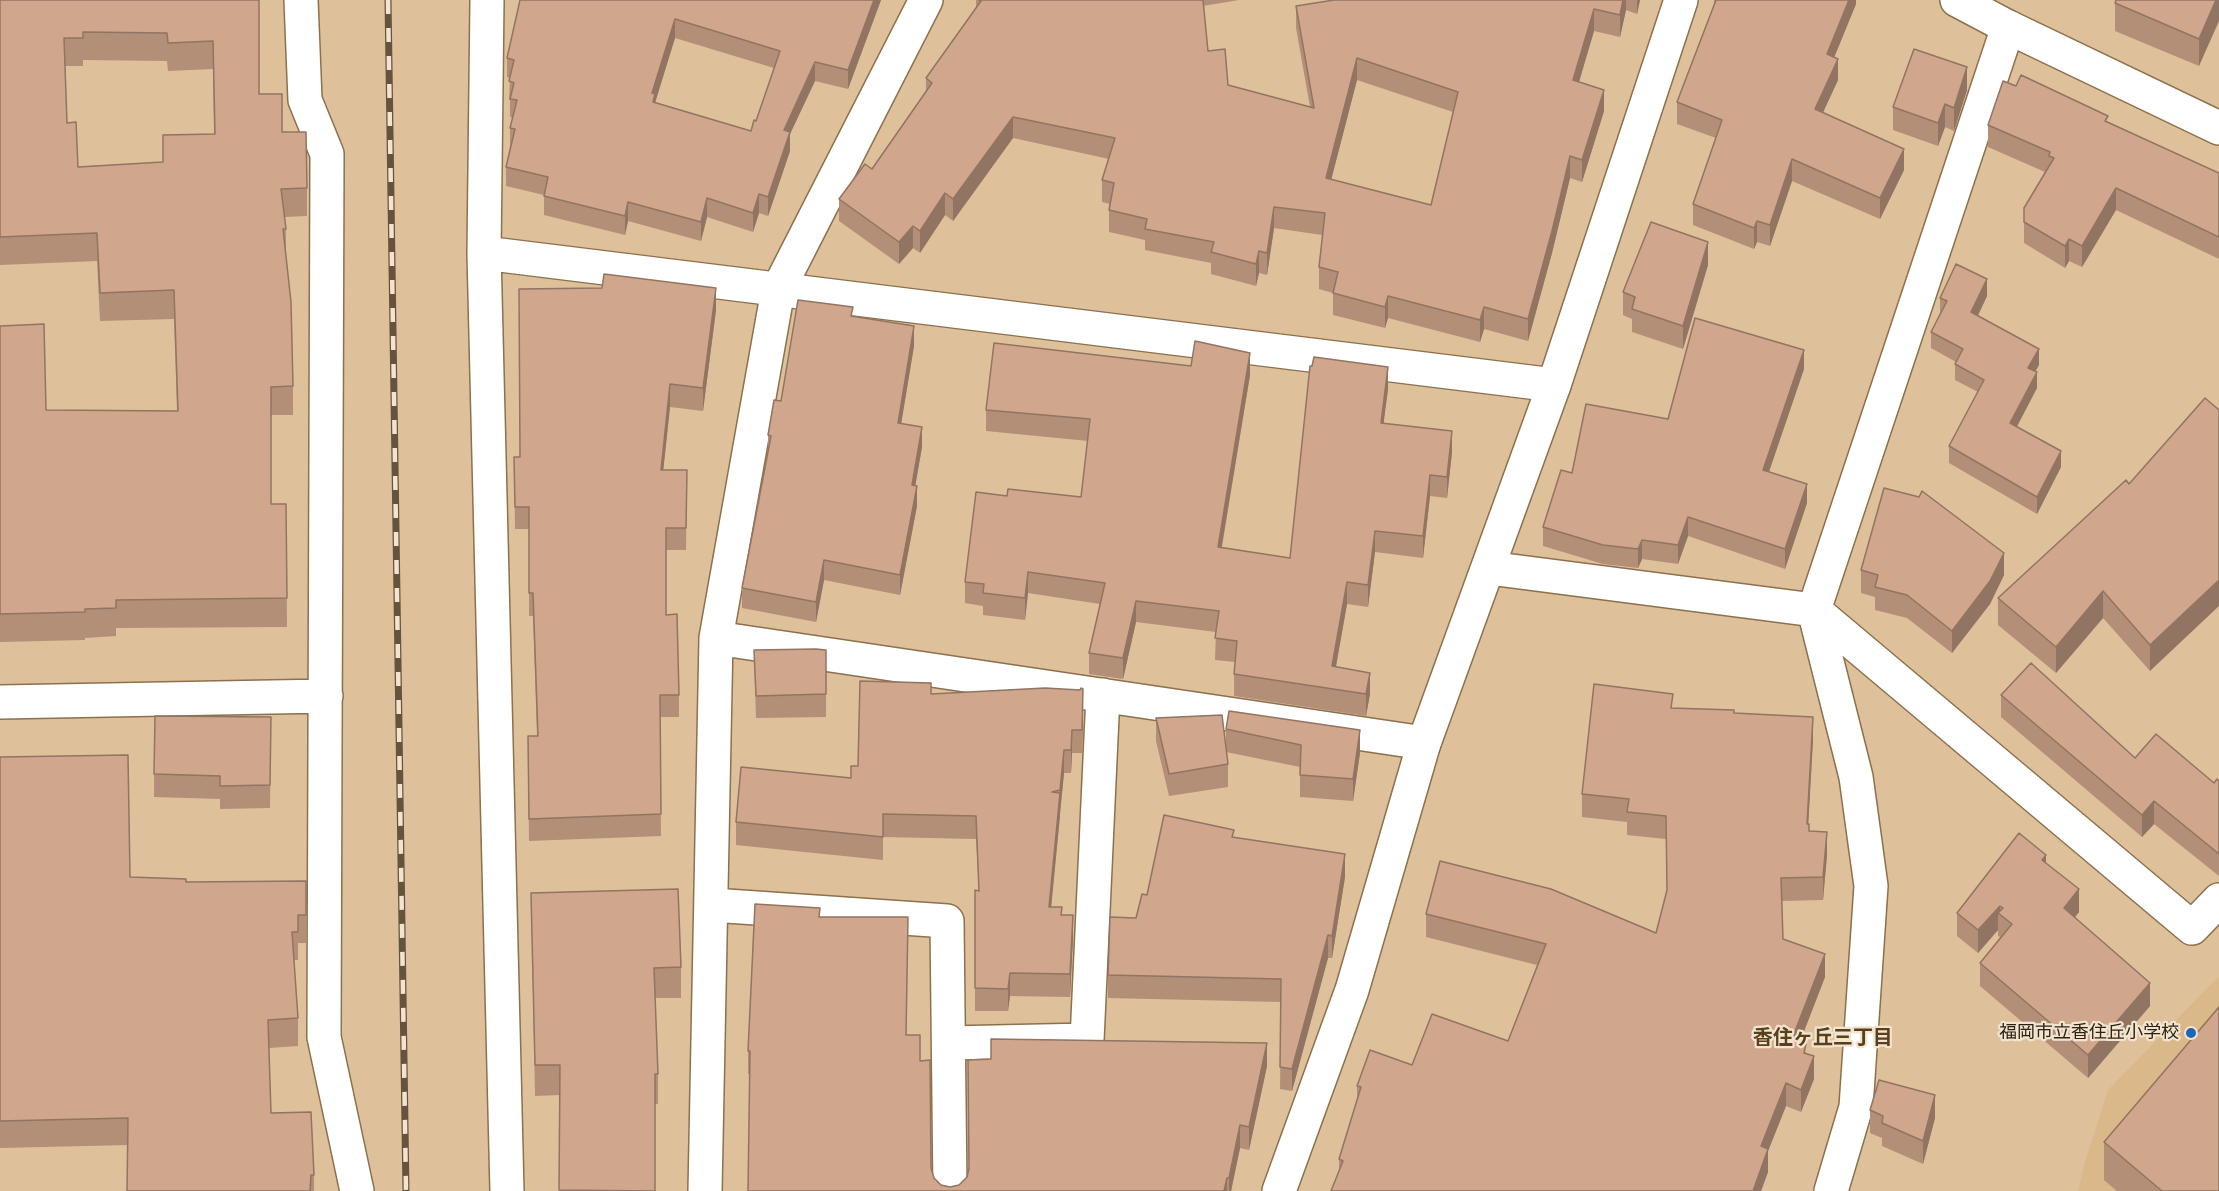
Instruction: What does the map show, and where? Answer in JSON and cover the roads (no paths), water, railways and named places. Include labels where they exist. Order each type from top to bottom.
[{"type":"street","points":[[301,0],[305,100],[327,153],[324,1036],[357,1191]]},
{"type":"street","points":[[487,0],[484,253],[507,1191]]},
{"type":"street","points":[[705,1191],[717,638],[778,290],[926,0]]},
{"type":"street","points":[[1279,1191],[1352,990],[1424,742],[1554,385],[1681,0]]},
{"type":"street","points":[[1967,3],[2008,27],[2219,128]]},
{"type":"street","points":[[1830,1191],[1856,1107],[1871,886],[1856,777],[1814,610],[2008,27]]},
{"type":"street","points":[[484,253],[1554,385]]},
{"type":"street","points":[[1489,568],[1814,610],[2192,928],[2219,900]]},
{"type":"street","points":[[717,638],[1424,742]]},
{"type":"street","points":[[949,1043],[1087,1040],[1104,695]]},
{"type":"street","points":[[0,702],[326,696]]},
{"type":"street","points":[[712,905],[948,921],[950,1191]]},
{"type":"railway","points":[[388,0],[406,1191]]},
{"type":"place","name":"福岡市立香住丘小学校","points":[[2191,1033]]},
{"type":"district","name":"香住ヶ丘三丁目","points":[[1823,1038]]}]
